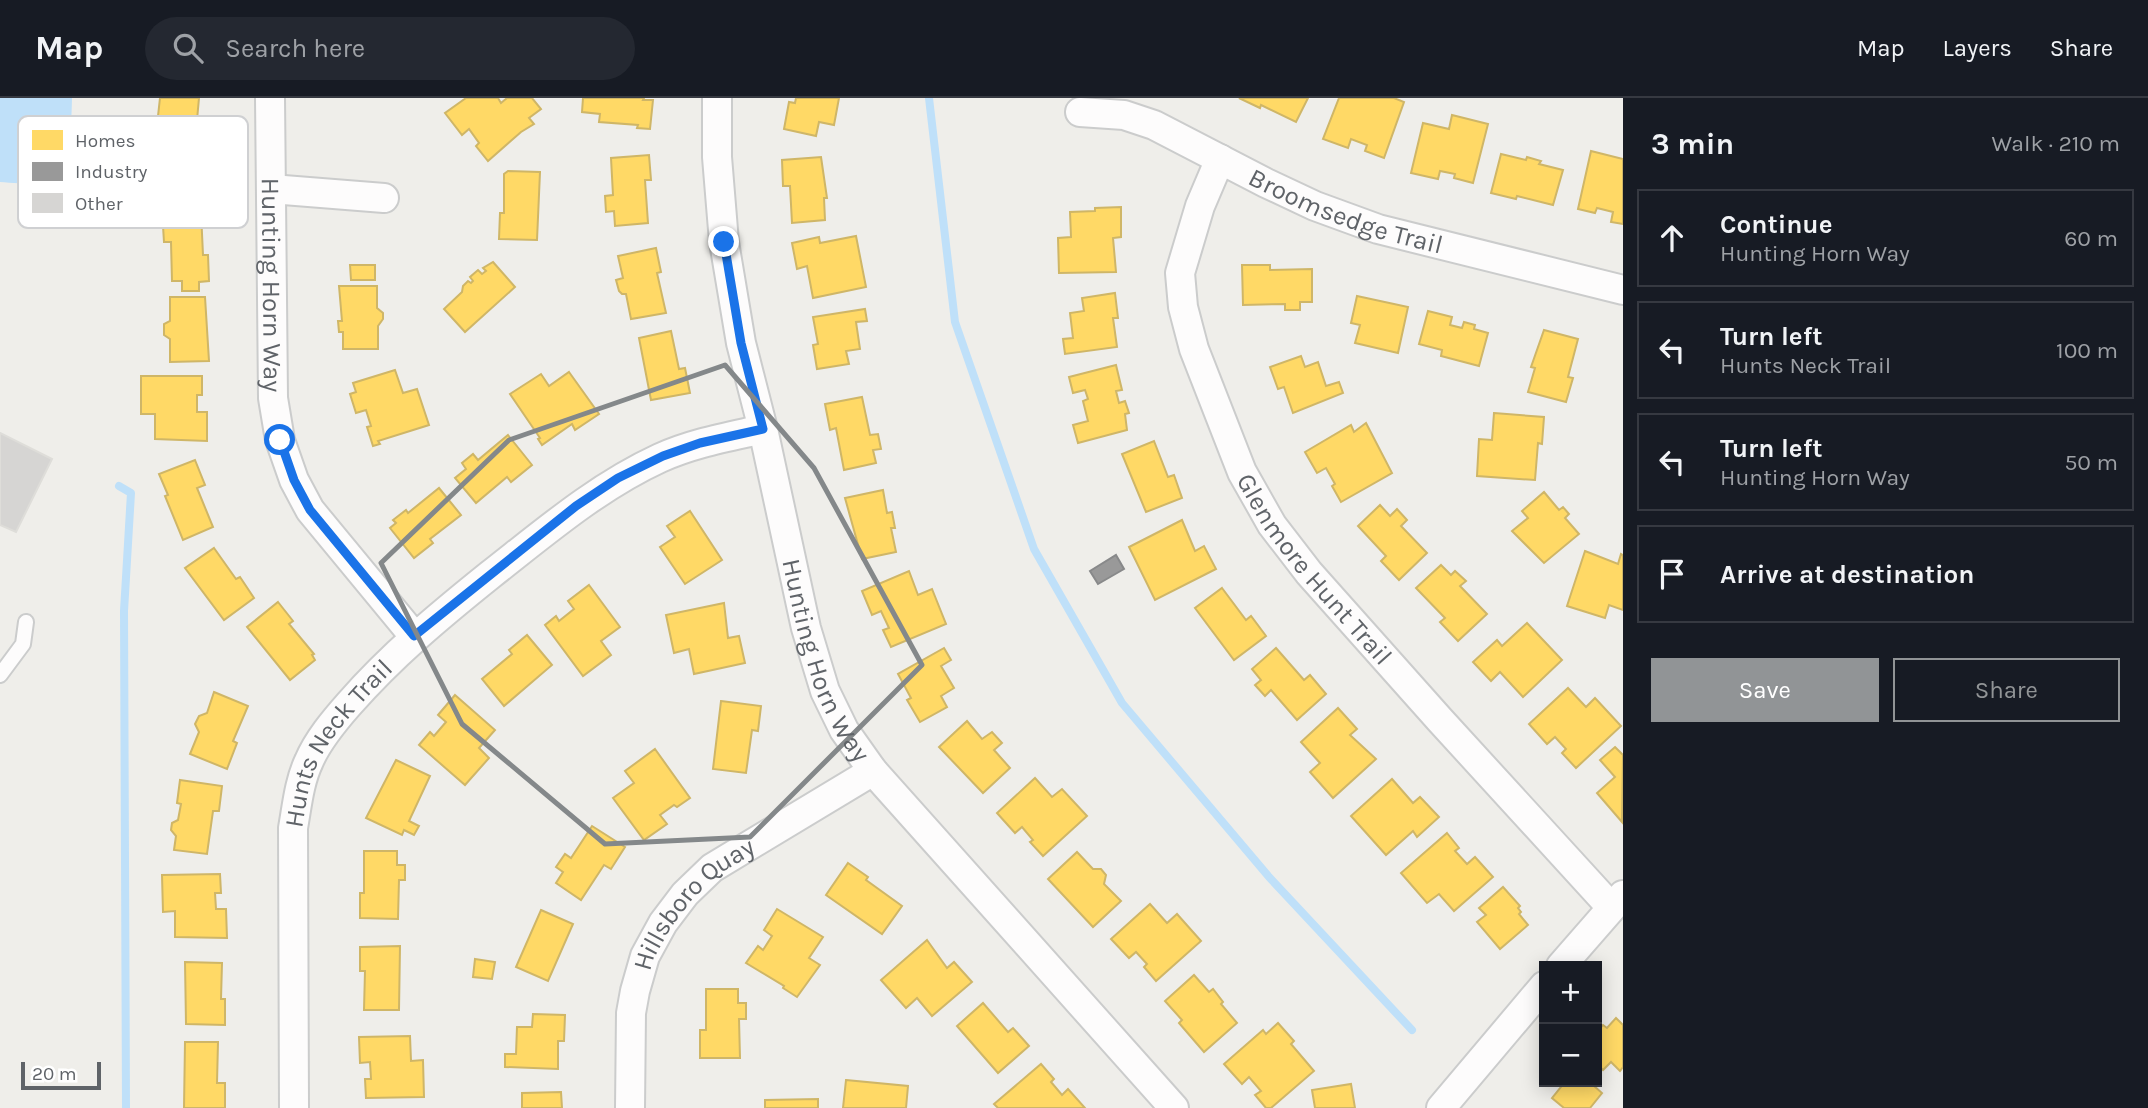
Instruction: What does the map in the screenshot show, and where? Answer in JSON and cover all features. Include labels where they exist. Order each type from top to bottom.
[{"type":"street","name":"Hunting Horn Way","points":[[270,98],[273,398],[280,440],[294,480],[310,510],[414,636]]},
{"type":"street","name":"Hunting Horn Way","points":[[718,98],[717,158],[724,242],[741,343],[763,429],[806,628],[825,691],[844,730],[873,771],[1174,1108]]},
{"type":"street","name":"Broomsedge Trail","points":[[1080,112],[1124,115],[1154,125],[1315,206],[1378,229],[1623,290]]},
{"type":"street","name":"Glenmore Hunt Trail","points":[[1220,159],[1200,206],[1180,273],[1183,307],[1194,349],[1242,472],[1272,524],[1309,573],[1440,720],[1617,901]]},
{"type":"street","points":[[271,189],[384,198]]},
{"type":"street","name":"Hunts Neck Trail","points":[[294,1108],[293,828],[299,790],[309,760],[335,721],[414,636],[576,506],[618,478],[663,456],[700,443],[763,429]]},
{"type":"street","name":"Hillsboro Quay","points":[[630,1108],[633,1002],[645,956],[663,923],[685,894],[712,868],[873,771]]},
{"type":"street","points":[[1565,961],[1617,901]]},
{"type":"street","points":[[1441,1108],[1539,992]]},
{"type":"lane","points":[[0,675],[23,644],[26,622]]},
{"type":"highlighted area","points":[[725,365],[814,468],[922,665],[750,837],[605,844],[462,724],[381,563],[509,440]]},
{"type":"water","points":[[0,98],[72,98],[71,116],[18,116],[18,183],[0,182]]},
{"type":"building: Homes","points":[[160,98],[199,98],[197,116],[158,116]]},
{"type":"building: Homes","points":[[466,98],[498,98],[501,103],[507,98],[532,98],[541,109],[529,118],[534,124],[488,161],[476,146],[479,143],[469,129],[462,135],[445,113]]},
{"type":"building: Homes","points":[[583,98],[653,100],[650,129],[637,128],[638,125],[599,122],[600,114],[582,112]]},
{"type":"building: Homes","points":[[796,98],[839,98],[834,125],[819,122],[816,136],[784,129],[789,102],[795,103]]},
{"type":"building: Homes","points":[[1239,98],[1308,98],[1296,122]]},
{"type":"building: Homes","points":[[1339,98],[1394,98],[1404,102],[1384,158],[1365,151],[1367,145],[1351,139],[1348,148],[1323,139]]},
{"type":"building: Homes","points":[[1452,115],[1488,124],[1473,183],[1454,178],[1455,174],[1440,171],[1438,179],[1411,173],[1423,123],[1449,129]]},
{"type":"building: Homes","points":[[1591,151],[1623,159],[1623,224],[1611,222],[1613,212],[1597,208],[1595,213],[1578,209]]},
{"type":"building: Homes","points":[[1501,154],[1526,160],[1527,157],[1541,161],[1539,164],[1563,170],[1553,205],[1491,193]]},
{"type":"building: Homes","points":[[649,155],[651,180],[645,180],[648,223],[615,226],[614,211],[606,212],[605,196],[613,195],[611,158]]},
{"type":"building: Homes","points":[[821,157],[827,198],[824,198],[825,220],[792,223],[790,186],[783,186],[782,160]]},
{"type":"building: Homes","points":[[508,171],[540,172],[537,240],[499,239],[500,213],[504,213],[504,174]]},
{"type":"building: Homes","points":[[1121,207],[1121,237],[1113,238],[1116,272],[1059,273],[1058,238],[1071,237],[1070,212]]},
{"type":"building: Homes","points":[[163,228],[202,228],[203,255],[208,255],[209,281],[199,282],[199,291],[182,291],[182,281],[172,281],[171,242],[164,242]]},
{"type":"building: Homes","points":[[856,236],[866,287],[813,298],[807,266],[797,269],[792,243],[819,237],[820,243]]},
{"type":"building: Homes","points":[[656,248],[661,272],[657,273],[666,313],[631,319],[626,294],[619,291],[616,280],[623,278],[618,256]]},
{"type":"building: Homes","points":[[493,262],[515,287],[465,332],[444,309],[462,292],[468,281],[473,281],[470,277],[478,270],[482,274],[486,271],[483,268]]},
{"type":"building: Homes","points":[[350,265],[375,265],[375,280],[351,280]]},
{"type":"building: Homes","points":[[1242,265],[1270,265],[1270,270],[1312,269],[1312,302],[1300,302],[1300,310],[1285,310],[1285,304],[1243,305]]},
{"type":"building: Homes","points":[[339,286],[377,286],[377,308],[383,313],[383,319],[378,326],[378,349],[343,349],[343,332],[339,332],[338,321],[342,321]]},
{"type":"building: Homes","points":[[1115,293],[1118,318],[1113,318],[1117,347],[1065,354],[1063,339],[1073,338],[1070,313],[1084,311],[1082,298]]},
{"type":"building: Homes","points":[[1357,296],[1408,307],[1398,353],[1355,343],[1360,325],[1351,323]]},
{"type":"building: Homes","points":[[170,297],[205,297],[209,361],[170,362],[170,339],[164,335],[164,324],[170,321]]},
{"type":"building: Homes","points":[[865,309],[867,321],[856,322],[860,349],[846,351],[849,364],[817,369],[813,345],[818,344],[813,317]]},
{"type":"building: Homes","points":[[1428,311],[1452,317],[1450,325],[1462,328],[1464,322],[1475,325],[1474,329],[1488,333],[1479,366],[1441,356],[1442,350],[1419,344]]},
{"type":"building: Homes","points":[[1544,330],[1578,339],[1568,377],[1573,378],[1566,402],[1528,392],[1535,368],[1531,367]]},
{"type":"building: Homes","points":[[671,331],[679,369],[685,368],[690,393],[651,400],[639,338]]},
{"type":"building: Homes","points":[[1301,356],[1305,367],[1318,362],[1326,386],[1339,382],[1343,393],[1293,413],[1284,387],[1278,389],[1270,367]]},
{"type":"building: Homes","points":[[1116,365],[1122,390],[1116,391],[1119,403],[1125,401],[1129,413],[1125,414],[1127,430],[1078,443],[1073,425],[1088,421],[1083,401],[1088,399],[1085,390],[1073,393],[1069,377]]},
{"type":"building: Homes","points":[[395,370],[403,393],[417,389],[429,425],[378,441],[380,444],[373,446],[367,427],[371,426],[366,410],[356,413],[350,394],[356,392],[353,383]]},
{"type":"building: Homes","points":[[569,372],[599,414],[575,430],[572,424],[542,445],[510,394],[541,374],[549,386]]},
{"type":"building: Homes","points":[[141,376],[202,376],[202,395],[197,395],[197,412],[207,412],[207,441],[155,439],[155,414],[141,414]]},
{"type":"building: Homes","points":[[862,397],[870,435],[878,434],[881,449],[873,450],[876,463],[844,470],[836,428],[830,430],[825,404]]},
{"type":"building: Homes","points":[[1494,413],[1544,417],[1542,444],[1538,443],[1535,480],[1477,476],[1479,439],[1492,440]]},
{"type":"building: Homes","points":[[1366,423],[1392,473],[1341,502],[1326,468],[1317,473],[1305,452],[1351,425],[1354,432]]},
{"type":"building: Homes","points":[[508,435],[532,465],[511,482],[507,477],[476,503],[455,478],[466,469],[462,463],[473,454],[478,460]]},
{"type":"building: Homes","points":[[1154,441],[1168,477],[1174,475],[1182,498],[1146,512],[1122,454]]},
{"type":"building: Homes","points":[[195,460],[205,485],[197,488],[213,527],[183,540],[159,474]]},
{"type":"building: Homes","points":[[439,488],[461,515],[430,539],[433,543],[414,558],[390,528],[396,523],[393,520],[406,510],[408,513]]},
{"type":"building: Homes","points":[[883,490],[887,513],[892,512],[895,528],[891,528],[896,552],[862,559],[845,498]]},
{"type":"building: Homes","points":[[1544,492],[1559,510],[1563,507],[1569,514],[1565,518],[1579,534],[1544,563],[1512,531],[1528,518],[1522,511]]},
{"type":"building: Homes","points":[[1380,505],[1390,516],[1397,509],[1407,520],[1401,526],[1427,553],[1399,580],[1381,561],[1386,556],[1358,526]]},
{"type":"building: Homes","points":[[690,511],[722,560],[685,584],[660,547],[675,537],[667,526]]},
{"type":"building: Homes","points":[[1182,520],[1195,551],[1204,546],[1216,569],[1155,600],[1129,547]]},
{"type":"building: Homes","points":[[214,548],[236,579],[240,577],[254,598],[224,620],[185,568]]},
{"type":"building: Homes","points":[[1585,551],[1618,564],[1621,554],[1623,555],[1623,610],[1609,605],[1605,618],[1567,606]]},
{"type":"building: Homes","points":[[1441,565],[1451,575],[1455,571],[1466,581],[1460,586],[1487,614],[1458,641],[1440,622],[1445,618],[1416,588]]},
{"type":"building: Homes","points":[[909,571],[918,595],[932,589],[946,624],[891,647],[883,630],[889,628],[881,611],[872,615],[862,591]]},
{"type":"building: Homes","points":[[589,585],[620,627],[601,641],[611,655],[583,676],[545,625],[556,616],[559,621],[574,609],[568,601]]},
{"type":"building: Homes","points":[[1222,588],[1246,620],[1251,616],[1266,636],[1234,660],[1195,608]]},
{"type":"building: Homes","points":[[278,602],[293,621],[289,624],[314,654],[312,655],[315,660],[290,680],[247,627]]},
{"type":"building: Homes","points":[[724,603],[728,638],[739,636],[745,663],[694,674],[689,649],[674,653],[666,615]]},
{"type":"building: Homes","points":[[1527,623],[1562,660],[1523,697],[1500,672],[1491,681],[1473,662],[1497,640],[1502,646]]},
{"type":"building: Homes","points":[[527,635],[552,665],[504,706],[482,679],[512,654],[509,650]]},
{"type":"building: Homes","points":[[944,648],[951,660],[941,666],[954,688],[941,696],[947,707],[920,722],[907,700],[911,698],[898,674]]},
{"type":"building: Homes","points":[[1276,648],[1304,680],[1310,675],[1326,694],[1297,720],[1271,690],[1265,696],[1255,685],[1261,680],[1252,669]]},
{"type":"building: Homes","points":[[1568,688],[1586,707],[1595,698],[1621,726],[1576,768],[1562,753],[1566,749],[1555,737],[1547,744],[1529,724]]},
{"type":"building: Homes","points":[[214,692],[248,706],[233,741],[237,743],[227,769],[190,754],[199,732],[195,724],[199,716],[207,713]]},
{"type":"building: Homes","points":[[455,695],[495,730],[479,748],[489,758],[465,785],[419,745],[430,732],[434,736],[446,722],[438,715]]},
{"type":"building: Homes","points":[[721,701],[761,706],[758,731],[752,730],[746,773],[713,769]]},
{"type":"building: Homes","points":[[1338,708],[1357,729],[1350,735],[1376,759],[1333,798],[1310,772],[1320,763],[1301,742]]},
{"type":"building: Homes","points":[[967,721],[982,739],[992,732],[1002,743],[994,750],[1010,768],[983,793],[939,747]]},
{"type":"building: Homes","points":[[1615,747],[1623,755],[1622,822],[1597,793],[1615,777],[1600,760]]},
{"type":"building: Homes","points":[[655,749],[690,798],[660,815],[667,824],[644,840],[613,798],[634,783],[625,771]]},
{"type":"building: Homes","points":[[396,760],[430,776],[409,821],[419,826],[414,835],[404,830],[402,835],[366,818]]},
{"type":"building: Homes","points":[[1035,778],[1052,797],[1062,789],[1087,816],[1043,856],[1030,842],[1033,840],[1022,827],[1015,833],[997,813]]},
{"type":"building: Homes","points":[[1392,779],[1413,803],[1420,797],[1439,817],[1417,837],[1413,831],[1386,855],[1351,816]]},
{"type":"building: Homes","points":[[180,780],[222,786],[219,811],[213,811],[207,854],[174,850],[176,836],[171,830],[172,823],[178,820],[181,804],[177,803]]},
{"type":"building: Homes","points":[[592,826],[625,847],[611,869],[604,865],[581,900],[556,883],[563,872],[556,867],[565,854],[571,858]]},
{"type":"building: Homes","points":[[1447,833],[1459,848],[1455,851],[1467,864],[1475,857],[1493,877],[1454,911],[1439,894],[1427,903],[1401,873]]},
{"type":"building: Homes","points":[[364,851],[397,851],[397,865],[405,865],[405,880],[399,880],[398,919],[360,918],[360,893],[364,893]]},
{"type":"building: Homes","points":[[1077,852],[1093,869],[1101,869],[1106,875],[1104,884],[1121,901],[1093,927],[1048,879]]},
{"type":"building: Homes","points":[[848,863],[902,906],[882,934],[826,895]]},
{"type":"building: Homes","points":[[220,874],[221,893],[215,893],[216,909],[226,909],[227,938],[175,937],[175,911],[163,912],[162,875]]},
{"type":"building: Homes","points":[[1503,887],[1520,906],[1519,914],[1528,925],[1500,949],[1477,922],[1486,915],[1479,908]]},
{"type":"building: Homes","points":[[1150,904],[1167,923],[1177,914],[1201,941],[1156,981],[1144,967],[1147,964],[1136,952],[1129,958],[1111,939]]},
{"type":"building: Homes","points":[[777,909],[823,937],[809,958],[820,965],[797,997],[746,963],[758,946],[763,950],[772,936],[764,930]]},
{"type":"building: Homes","points":[[541,910],[573,924],[548,981],[516,967]]},
{"type":"building: Homes","points":[[927,940],[947,968],[954,962],[972,982],[932,1016],[917,998],[906,1008],[881,980]]},
{"type":"building: Homes","points":[[400,946],[399,1010],[364,1010],[365,971],[360,971],[360,947]]},
{"type":"building: Homes","points":[[475,959],[495,962],[492,979],[473,977]]},
{"type":"building: Homes","points":[[185,962],[222,963],[221,999],[225,999],[225,1025],[186,1024]]},
{"type":"building: Homes","points":[[1194,975],[1209,992],[1213,989],[1223,1002],[1221,1004],[1237,1023],[1204,1052],[1179,1023],[1182,1020],[1165,1001]]},
{"type":"building: Homes","points":[[706,989],[738,989],[738,1003],[746,1003],[746,1019],[739,1019],[740,1058],[700,1058],[700,1030],[706,1030]]},
{"type":"building: Homes","points":[[983,1003],[1008,1032],[1013,1028],[1029,1046],[998,1073],[957,1026]]},
{"type":"building: Homes","points":[[533,1014],[565,1015],[564,1041],[558,1041],[558,1069],[505,1067],[505,1054],[516,1054],[517,1027],[532,1027]]},
{"type":"building: Homes","points":[[1616,1018],[1623,1025],[1623,1067],[1620,1071],[1611,1062],[1602,1069],[1602,1026],[1607,1028]]},
{"type":"building: Homes","points":[[1278,1023],[1294,1041],[1291,1044],[1314,1071],[1271,1108],[1266,1108],[1255,1095],[1261,1091],[1249,1077],[1242,1084],[1224,1064],[1263,1030],[1266,1034]]},
{"type":"building: Homes","points":[[410,1036],[411,1061],[423,1060],[424,1097],[366,1098],[365,1079],[371,1079],[370,1062],[360,1063],[359,1037]]},
{"type":"building: Homes","points":[[185,1042],[218,1042],[217,1083],[225,1083],[225,1108],[184,1108]]},
{"type":"building: Homes","points":[[1041,1064],[1054,1079],[1051,1082],[1062,1095],[1068,1089],[1085,1108],[998,1108],[994,1104]]},
{"type":"building: Homes","points":[[846,1080],[908,1086],[906,1108],[843,1108]]},
{"type":"building: Homes","points":[[1351,1084],[1355,1108],[1315,1108],[1312,1090]]},
{"type":"building: Homes","points":[[1561,1087],[1595,1087],[1602,1093],[1590,1108],[1564,1108],[1552,1098]]},
{"type":"building: Homes","points":[[561,1092],[562,1108],[522,1108],[522,1093]]},
{"type":"building: Homes","points":[[818,1099],[818,1108],[765,1108],[765,1100]]},
{"type":"building: Industry","points":[[1116,555],[1124,569],[1098,584],[1090,571]]},
{"type":"building: Other","points":[[0,433],[52,459],[16,532],[0,525]]},
{"type":"waterway","points":[[929,98],[955,322],[1034,549],[1122,703],[1269,877],[1412,1030]]},
{"type":"waterway","points":[[119,486],[131,493],[124,611],[126,1108]]},
{"type":"route","points":[[280,440],[294,480],[310,510],[414,636],[576,506],[618,478],[663,456],[700,443],[763,429],[741,343],[724,242]]}]
